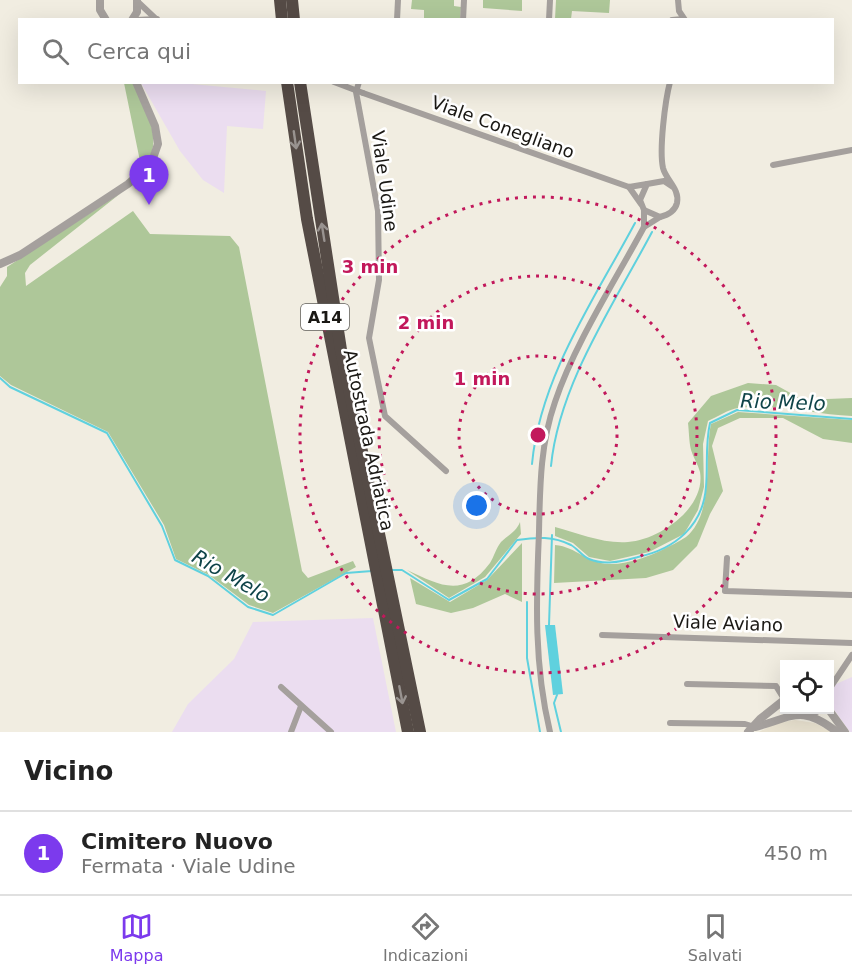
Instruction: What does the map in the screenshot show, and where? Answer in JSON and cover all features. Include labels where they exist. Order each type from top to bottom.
[{"type":"highway","points":[[280,0],[282,18]]},
{"type":"highway","points":[[292,0],[294,18]]},
{"type":"highway","name":"Autostrada Adriatica","points":[[288,84],[307,219],[408,732]]},
{"type":"highway","name":"Autostrada Adriatica","points":[[300,84],[341,350],[420,732]]},
{"type":"street","points":[[100,0],[100,10],[105,18]]},
{"type":"street","points":[[137,0],[155,18]]},
{"type":"street","points":[[133,18],[137,12],[137,0]]},
{"type":"street","points":[[397,18],[398,0]]},
{"type":"street","points":[[463,18],[464,0]]},
{"type":"street","points":[[549,18],[550,0]]},
{"type":"street","points":[[678,0],[679,11],[683,18]]},
{"type":"street","points":[[0,264],[20,255],[139,175],[151,164],[158,144],[154,126],[137,84]]},
{"type":"street","name":"Viale Conegliano","points":[[339,84],[629,187],[650,183]]},
{"type":"street","name":"Viale Udine","points":[[358,84],[356,92],[378,211],[379,280],[369,338],[385,416],[446,471]]},
{"type":"street","points":[[550,732],[537,657],[536,602],[543,444],[555,401],[571,364],[644,227],[670,213],[677,203],[673,187],[663,168],[665,100],[669,84]]},
{"type":"street","points":[[773,165],[852,150]]},
{"type":"street","points":[[644,227],[641,194],[663,168]]},
{"type":"street","points":[[650,183],[664,181],[673,187]]},
{"type":"street","points":[[629,187],[643,208],[660,217]]},
{"type":"street","points":[[727,558],[725,591],[852,595]]},
{"type":"street","name":"Viale Aviano","points":[[602,635],[852,643]]},
{"type":"street","points":[[834,681],[852,655]]},
{"type":"street","points":[[834,674],[843,666]]},
{"type":"street","points":[[687,684],[776,686],[780,693]]},
{"type":"street","points":[[281,687],[331,732]]},
{"type":"street","points":[[751,729],[760,718],[780,703]]},
{"type":"street","points":[[291,732],[301,706]]},
{"type":"street","points":[[751,729],[786,714]]},
{"type":"street","points":[[810,714],[837,732]]},
{"type":"street","points":[[832,714],[845,732]]},
{"type":"street","points":[[670,723],[745,724],[751,729]]},
{"type":"shaded area","points":[[142,84],[192,84],[266,91],[263,129],[227,126],[224,193],[203,180],[180,151]]},
{"type":"shaded area","points":[[373,618],[396,732],[172,732],[188,704],[234,659],[253,622]]},
{"type":"shaded area","points":[[852,677],[852,732],[834,710],[836,684]]},
{"type":"shaded area","points":[[795,720],[815,723],[832,732],[759,732],[776,723]]},
{"type":"green space","points":[[412,0],[454,0],[454,6],[461,7],[460,18],[424,18],[424,10],[411,9]]},
{"type":"green space","points":[[483,0],[522,0],[522,11],[483,8]]},
{"type":"green space","points":[[556,0],[610,0],[609,13],[572,11],[571,18],[555,18]]},
{"type":"green space","points":[[124,84],[133,84],[151,125],[153,148],[149,158],[141,166]]},
{"type":"green space","points":[[121,193],[30,265],[25,273],[26,286],[133,211],[150,234],[230,236],[239,247],[302,571],[308,578],[353,561],[356,567],[273,613],[249,605],[209,575],[176,559],[164,525],[108,432],[11,385],[0,376],[0,287],[7,276],[7,267]]},
{"type":"green space","points":[[748,383],[776,385],[803,400],[852,398],[852,416],[766,407],[731,410],[708,421],[703,444],[704,487],[698,510],[684,534],[649,552],[610,561],[589,557],[573,543],[555,536],[555,527],[600,540],[628,542],[653,535],[678,520],[696,498],[700,485],[700,472],[691,450],[688,423],[711,396]]},
{"type":"green space","points":[[738,412],[852,420],[852,443],[823,439],[783,418],[740,418],[718,428],[712,446],[723,491],[710,514],[697,546],[673,570],[646,578],[554,583],[555,545],[563,546],[594,561],[615,564],[650,555],[686,537],[695,527],[705,499],[711,424]]},
{"type":"green space","points":[[520,522],[521,534],[485,577],[449,598],[407,570],[450,586],[470,581],[490,563],[499,544],[514,531]]},
{"type":"green space","points":[[522,543],[522,602],[505,594],[473,608],[451,613],[416,604],[410,578],[450,602],[487,580]]},
{"type":"water","points":[[545,625],[555,625],[563,694],[553,695]]},
{"type":"waterway","points":[[532,464],[537,432],[558,369],[587,309],[635,223]]},
{"type":"waterway","points":[[551,466],[556,435],[576,375],[605,316],[652,232]]},
{"type":"waterway","name":"Rio Melo","points":[[0,378],[10,387],[107,433],[162,526],[175,560],[208,576],[248,607],[273,615],[346,573],[372,571]]},
{"type":"waterway","name":"Rio Melo","points":[[390,570],[402,570],[449,600],[487,579],[517,540],[538,538],[558,540],[571,545],[589,559],[602,562],[620,561],[651,553],[675,542],[685,534],[699,513],[706,487],[710,423],[737,410],[852,419]]},
{"type":"waterway","points":[[549,625],[552,535]]},
{"type":"waterway","points":[[527,602],[527,658],[540,732]]},
{"type":"waterway","points":[[557,695],[554,703],[561,732]]},
{"type":"place","name":"Cimitero Nuovo","points":[[149,205]]}]
